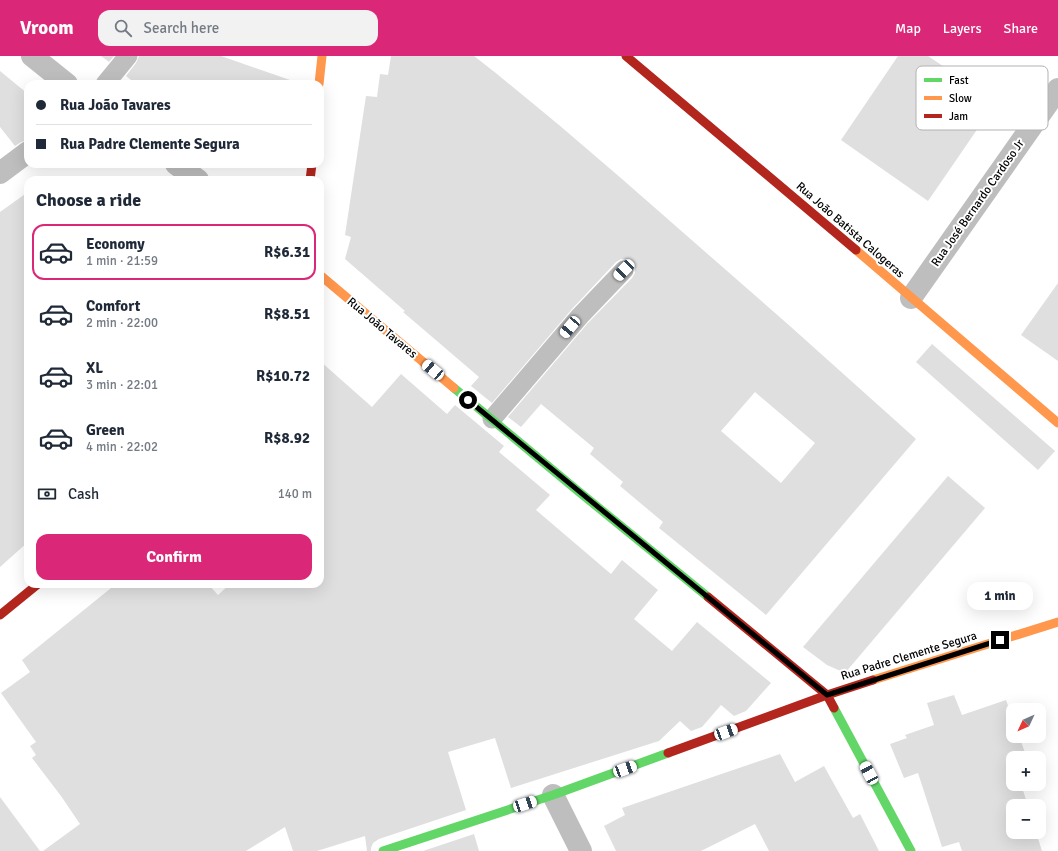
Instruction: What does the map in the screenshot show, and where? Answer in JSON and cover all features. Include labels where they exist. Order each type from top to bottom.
[{"type":"street","points":[[32,56],[62,80]]},
{"type":"street","points":[[319,80],[322,56]]},
{"type":"street","name":"Rua João Batista Calogeras","points":[[626,56],[1058,423]]},
{"type":"street","name":"Rua José Bernardo Cardoso Jr","points":[[1048,103],[1058,89]]},
{"type":"street","name":"Rua José Bernardo Cardoso Jr","points":[[911,298],[1029,130]]},
{"type":"street","points":[[0,173],[24,155]]},
{"type":"street","points":[[182,168],[192,176]]},
{"type":"street","name":"Rua João Tavares","points":[[324,279],[578,491],[827,695],[911,851]]},
{"type":"street","points":[[0,615],[33,588]]},
{"type":"street","name":"Rua Padre Clemente Segura","points":[[383,851],[553,795],[827,695],[1058,622]]},
{"type":"street","points":[[553,795],[581,851]]},
{"type":"lane","points":[[108,80],[128,56]]},
{"type":"lane","points":[[492,419],[580,316],[624,270]]},
{"type":"building","points":[[101,56],[114,56],[109,62]]},
{"type":"building","points":[[139,56],[221,56],[290,80],[131,80],[126,76],[136,63]]},
{"type":"building","points":[[391,56],[474,56],[559,125],[622,179],[916,439],[766,615],[659,528],[663,522],[620,486],[623,482],[590,454],[594,448],[541,404],[521,427],[508,417],[588,323],[632,278],[635,273],[635,267],[631,262],[626,259],[621,259],[616,262],[572,309],[492,403],[471,386],[479,377],[403,312],[405,311],[345,259],[351,237],[345,235],[366,96],[377,97],[380,74],[388,75]],"holes":[[[755,392],[815,443],[781,483],[721,431]]]},
{"type":"building","points":[[898,56],[928,56],[943,66],[916,66],[916,130],[977,130],[928,201],[841,140]]},
{"type":"building","points":[[0,71],[24,91],[24,141],[15,146],[0,127]]},
{"type":"building","points":[[24,195],[24,546],[0,567],[0,212]]},
{"type":"building","points":[[1058,283],[1058,361],[1021,335]]},
{"type":"building","points":[[932,344],[1055,451],[1038,470],[916,362]]},
{"type":"building","points":[[324,365],[372,407],[401,374],[447,414],[455,405],[504,446],[499,452],[550,495],[536,510],[611,574],[622,560],[658,590],[634,619],[672,651],[697,622],[771,683],[746,711],[734,716],[721,705],[702,727],[691,731],[680,721],[659,741],[511,788],[495,738],[448,752],[466,810],[379,839],[373,843],[371,851],[367,851],[365,836],[317,851],[293,851],[285,827],[246,851],[43,851],[80,824],[32,758],[36,755],[30,746],[36,742],[1,693],[30,672],[22,660],[111,588],[212,588],[218,595],[226,588],[324,588]]},
{"type":"building","points":[[948,476],[985,508],[845,673],[827,665],[803,647]]},
{"type":"building","points":[[954,695],[962,715],[1006,700],[1006,743],[1022,743],[1024,751],[1006,751],[1006,791],[1023,791],[1026,799],[1006,799],[1006,839],[1038,839],[1042,851],[962,851],[959,842],[942,847],[918,773],[904,778],[890,744],[907,738],[905,735],[934,725],[927,703]]},
{"type":"building","points":[[780,754],[795,782],[824,766],[853,818],[860,814],[879,851],[769,851],[755,824],[701,851],[616,851],[604,826],[625,815],[622,808]]},
{"type":"building","points":[[0,797],[40,851],[0,851]]},
{"type":"building","points":[[474,834],[479,851],[423,851]]},
{"type":"traffic: fast","points":[[454,388],[708,597]]},
{"type":"traffic: fast","points":[[834,708],[911,851]]},
{"type":"traffic: fast","points":[[383,851],[553,795],[668,753]]},
{"type":"traffic: slow","points":[[319,80],[322,56]]},
{"type":"traffic: slow","points":[[856,250],[1058,423]]},
{"type":"traffic: slow","points":[[324,278],[454,388]]},
{"type":"traffic: slow","points":[[873,680],[1058,622]]},
{"type":"traffic: jam","points":[[626,56],[856,250]]},
{"type":"traffic: jam","points":[[310,176],[312,168]]},
{"type":"traffic: jam","points":[[0,615],[33,588]]},
{"type":"traffic: jam","points":[[708,597],[827,695],[834,708]]},
{"type":"traffic: jam","points":[[668,753],[827,695],[873,680]]},
{"type":"route","points":[[468,400],[827,695],[1000,640]]}]
